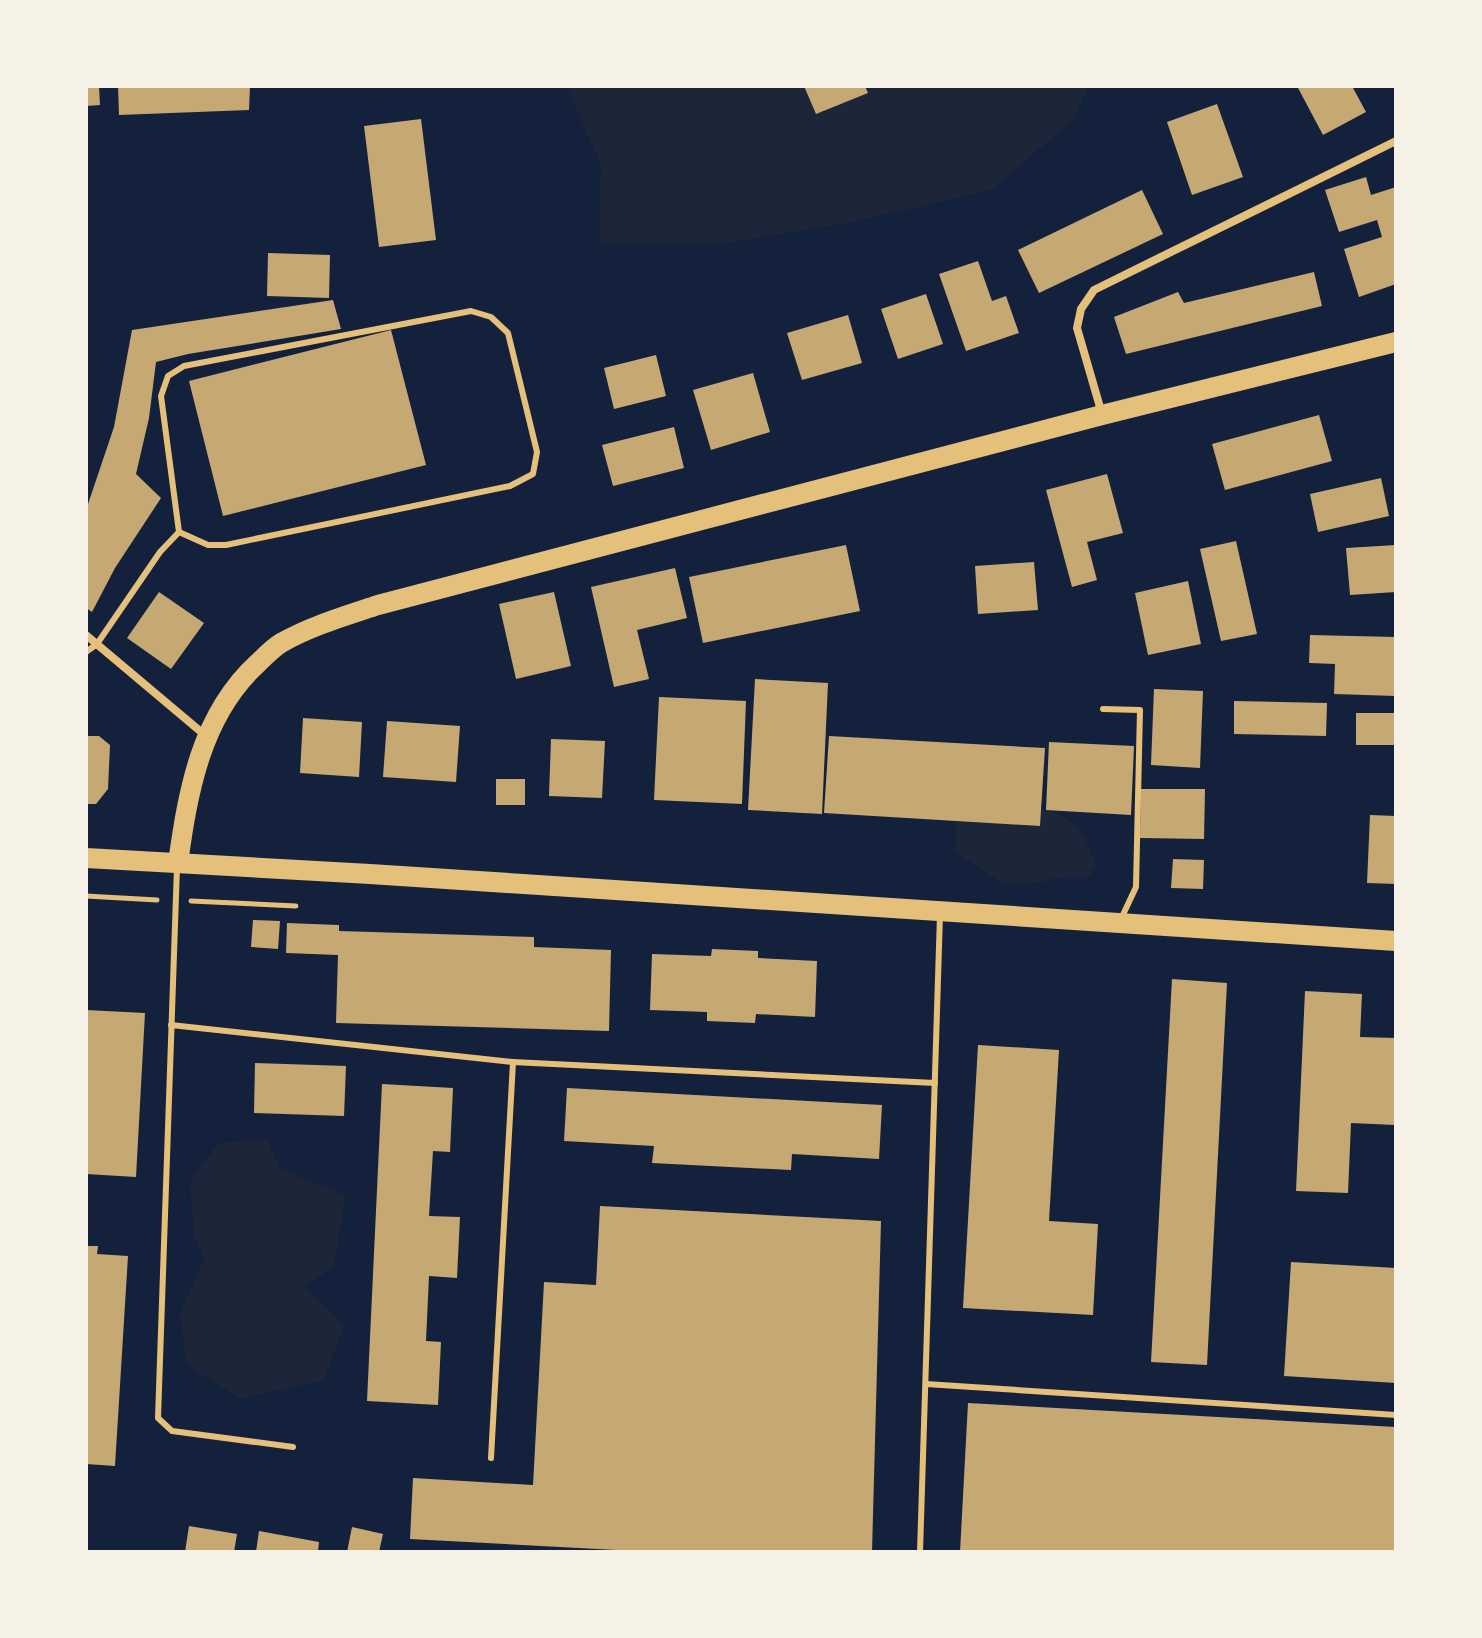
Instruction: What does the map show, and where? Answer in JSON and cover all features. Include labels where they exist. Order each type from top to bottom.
[{"type":"main road","points":[[178,863],[188,801],[207,737],[227,697],[279,644],[319,625],[378,605],[1102,415],[1396,342]]},
{"type":"main road","points":[[86,858],[1396,941]]},
{"type":"street","points":[[1102,415],[1077,328],[1081,309],[1094,290],[1396,141]]},
{"type":"street","points":[[86,635],[207,737]]},
{"type":"lane","points":[[471,311],[491,317],[508,333],[537,452],[533,474],[510,486],[226,545],[208,545],[179,532],[161,396],[168,376],[184,366],[471,311]]},
{"type":"lane","points":[[86,652],[97,644],[160,552],[179,532]]},
{"type":"lane","points":[[1103,709],[1140,710],[1136,887],[1120,922]]},
{"type":"lane","points":[[178,863],[158,1418],[172,1431],[293,1447]]},
{"type":"lane","points":[[920,1552],[940,912]]},
{"type":"lane","points":[[171,1025],[513,1062],[935,1083]]},
{"type":"lane","points":[[491,1458],[513,1062]]},
{"type":"lane","points":[[926,1384],[1396,1415]]},
{"type":"shaded area","points":[[566,86],[1088,86],[1074,119],[993,189],[858,221],[728,243],[599,243],[601,164]]},
{"type":"shaded area","points":[[1019,803],[1060,815],[1076,826],[1096,864],[1089,877],[1003,884],[955,852],[957,812]]},
{"type":"shaded area","points":[[267,1139],[279,1168],[346,1196],[334,1267],[304,1287],[344,1325],[324,1380],[240,1399],[186,1364],[180,1313],[204,1259],[194,1234],[190,1182],[218,1143]]},
{"type":"building","points":[[86,86],[99,86],[100,105],[86,106]]},
{"type":"building","points":[[118,86],[250,86],[249,110],[119,115]]},
{"type":"building","points":[[804,86],[865,86],[868,93],[816,114]]},
{"type":"building","points":[[1297,86],[1352,86],[1366,112],[1323,135]]},
{"type":"building","points":[[1217,104],[1243,177],[1192,195],[1167,122]]},
{"type":"building","points":[[421,119],[436,240],[379,247],[364,126]]},
{"type":"building","points":[[1366,177],[1371,195],[1396,187],[1396,284],[1359,297],[1344,249],[1382,237],[1377,220],[1339,232],[1325,190]]},
{"type":"building","points":[[1142,190],[1163,234],[1039,293],[1018,250]]},
{"type":"building","points":[[268,253],[330,255],[329,298],[267,296]]},
{"type":"building","points":[[978,261],[992,301],[1006,296],[1019,333],[966,351],[939,274]]},
{"type":"building","points":[[1314,272],[1322,306],[1126,354],[1114,317],[1178,292],[1184,303]]},
{"type":"building","points":[[926,294],[943,344],[898,359],[881,309]]},
{"type":"building","points":[[333,300],[341,329],[156,362],[149,418],[136,474],[161,498],[115,568],[92,612],[86,608],[86,510],[114,427],[132,330]]},
{"type":"building","points":[[848,315],[862,363],[802,380],[787,333]]},
{"type":"building","points":[[391,330],[426,465],[223,516],[189,381]]},
{"type":"building","points":[[656,355],[666,396],[614,409],[604,368]]},
{"type":"building","points":[[753,373],[770,432],[711,450],[693,390]]},
{"type":"building","points":[[1319,415],[1332,461],[1225,490],[1212,444]]},
{"type":"building","points":[[674,427],[684,468],[613,486],[602,445]]},
{"type":"building","points":[[1107,474],[1123,533],[1087,542],[1097,580],[1072,587],[1046,490]]},
{"type":"building","points":[[1381,478],[1389,516],[1318,532],[1310,494]]},
{"type":"building","points":[[1236,541],[1257,634],[1221,641],[1200,549]]},
{"type":"building","points":[[846,545],[860,611],[703,643],[689,577]]},
{"type":"building","points":[[1396,545],[1396,592],[1350,595],[1346,548]]},
{"type":"building","points":[[1034,562],[1038,610],[978,614],[975,566]]},
{"type":"building","points":[[675,568],[687,618],[637,630],[649,679],[614,687],[591,587]]},
{"type":"building","points":[[1188,581],[1201,644],[1148,655],[1135,593]]},
{"type":"building","points":[[159,592],[204,623],[171,669],[127,638]]},
{"type":"building","points":[[554,592],[571,666],[516,679],[499,604]]},
{"type":"building","points":[[1310,635],[1396,637],[1396,696],[1334,694],[1335,664],[1309,663]]},
{"type":"building","points":[[755,679],[828,683],[822,814],[748,810]]},
{"type":"building","points":[[1154,689],[1203,691],[1200,768],[1151,765]]},
{"type":"building","points":[[659,697],[746,701],[742,804],[654,800]]},
{"type":"building","points":[[1234,701],[1327,703],[1326,736],[1234,734]]},
{"type":"building","points":[[1356,713],[1396,713],[1396,745],[1356,745]]},
{"type":"building","points":[[303,718],[362,722],[359,777],[300,773]]},
{"type":"building","points":[[387,721],[460,726],[456,782],[383,777]]},
{"type":"building","points":[[86,736],[99,736],[110,745],[108,789],[96,804],[86,804]]},
{"type":"building","points":[[829,736],[1045,748],[1040,826],[824,813]]},
{"type":"building","points":[[551,739],[605,741],[602,798],[549,796]]},
{"type":"building","points":[[1049,742],[1134,746],[1131,815],[1046,810]]},
{"type":"building","points":[[496,779],[525,779],[525,805],[496,805]]},
{"type":"building","points":[[1141,789],[1205,789],[1204,839],[1140,838]]},
{"type":"building","points":[[1370,815],[1396,816],[1396,884],[1367,883]]},
{"type":"building","points":[[1173,859],[1204,860],[1203,889],[1171,888]]},
{"type":"building","points":[[253,920],[280,921],[278,949],[251,947]]},
{"type":"building","points":[[287,923],[339,925],[339,931],[534,937],[534,947],[611,950],[609,1031],[336,1023],[338,955],[286,953]]},
{"type":"building","points":[[712,949],[758,951],[758,958],[817,961],[815,1017],[756,1014],[755,1023],[707,1021],[707,1012],[650,1010],[652,954],[711,956]]},
{"type":"building","points":[[1172,979],[1227,983],[1207,1365],[1151,1362]]},
{"type":"building","points":[[1305,991],[1362,994],[1360,1037],[1396,1038],[1395,1125],[1351,1123],[1348,1193],[1296,1191]]},
{"type":"building","points":[[86,1010],[145,1013],[136,1177],[86,1174]]},
{"type":"building","points":[[978,1045],[1059,1050],[1049,1221],[1098,1224],[1093,1315],[963,1308]]},
{"type":"building","points":[[255,1063],[346,1066],[344,1116],[254,1113]]},
{"type":"building","points":[[382,1084],[453,1088],[450,1152],[433,1151],[429,1216],[460,1217],[457,1278],[429,1276],[426,1341],[441,1342],[438,1405],[367,1401]]},
{"type":"building","points":[[567,1088],[882,1105],[879,1159],[792,1154],[791,1170],[652,1163],[654,1146],[564,1141]]},
{"type":"building","points":[[600,1206],[881,1221],[872,1552],[654,1552],[410,1539],[413,1478],[533,1485],[544,1282],[596,1285]]},
{"type":"building","points":[[86,1246],[98,1246],[97,1254],[128,1256],[115,1466],[86,1464]]},
{"type":"building","points":[[1291,1262],[1396,1268],[1396,1383],[1284,1376]]},
{"type":"building","points":[[968,1403],[1396,1427],[1396,1552],[960,1552]]},
{"type":"building","points":[[189,1526],[237,1534],[234,1552],[185,1552]]},
{"type":"building","points":[[352,1527],[383,1534],[379,1552],[347,1552]]},
{"type":"building","points":[[259,1531],[319,1542],[318,1552],[256,1552]]}]
